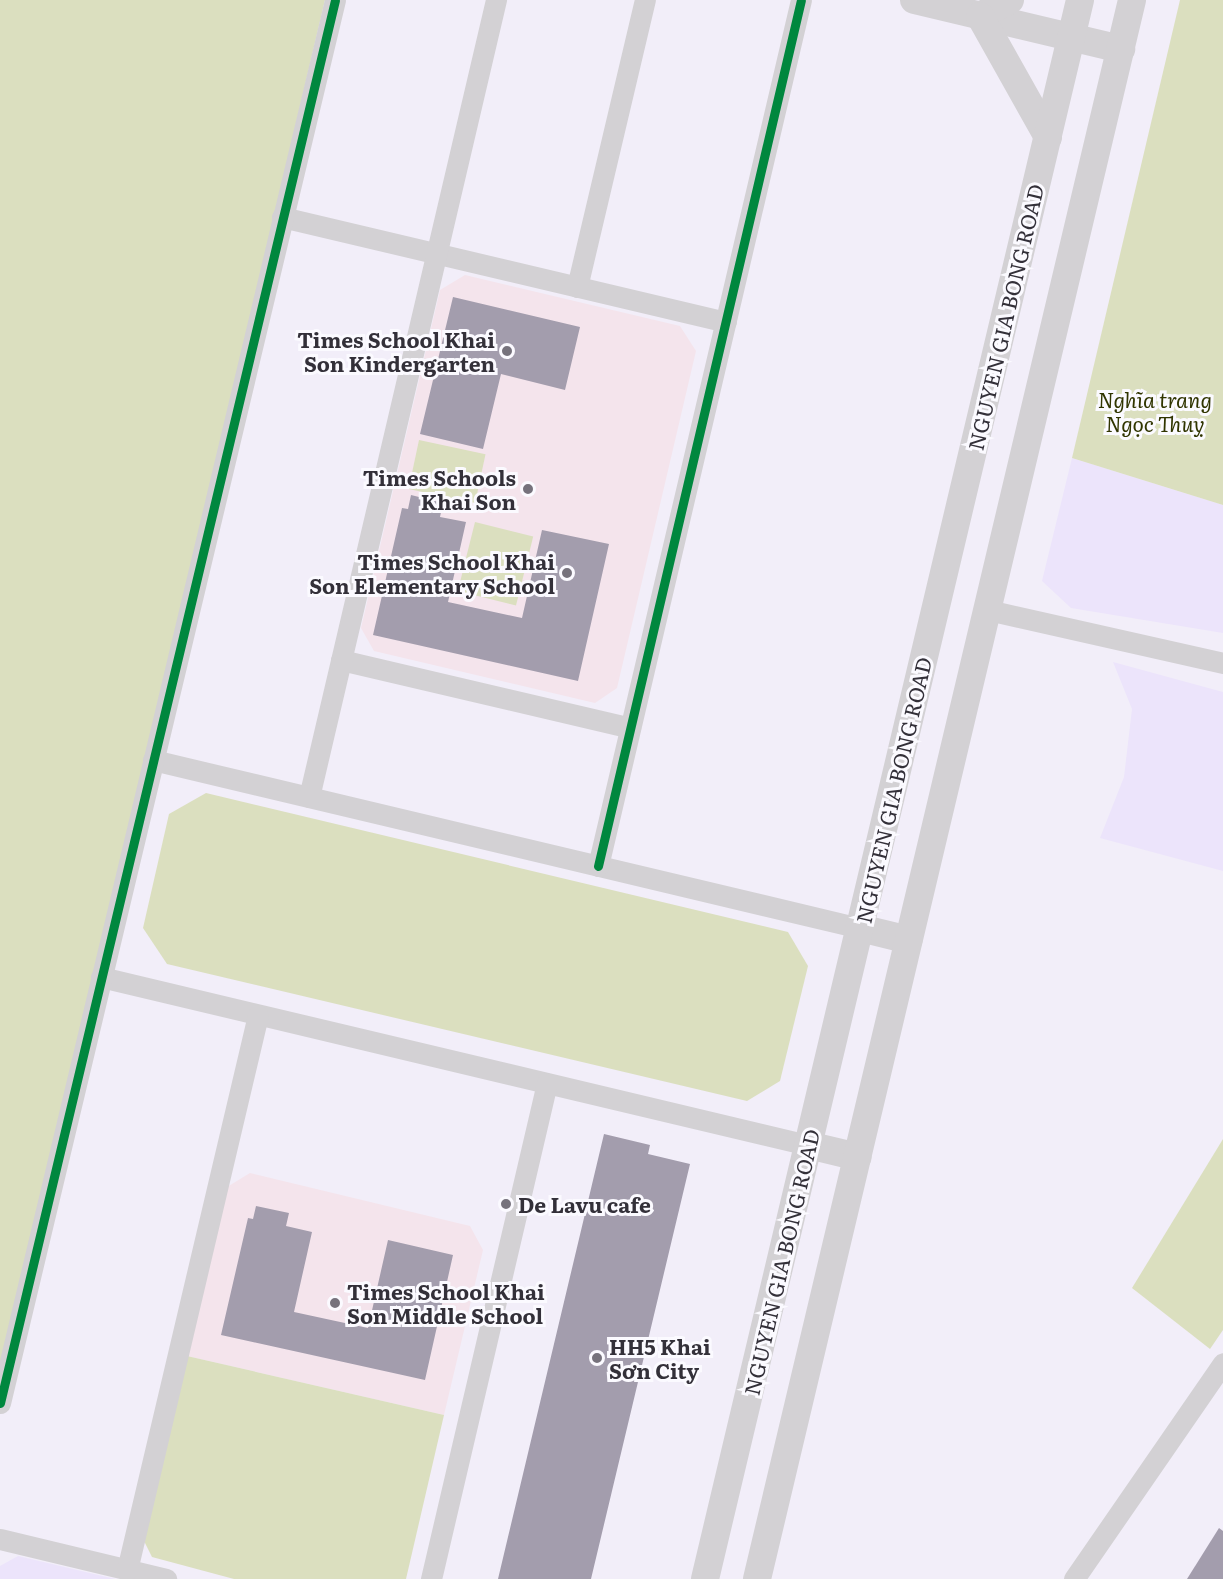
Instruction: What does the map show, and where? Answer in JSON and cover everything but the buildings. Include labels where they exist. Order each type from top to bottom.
[{"type":"main road","points":[[914,0],[1121,49]]},
{"type":"main road","points":[[980,16],[1010,0]]},
{"type":"main road","name":"NGUYEN GIA BONG ROAD","points":[[705,1579],[1080,0]]},
{"type":"main road","points":[[757,1579],[1132,0]]},
{"type":"main road","points":[[980,16],[1048,137]]},
{"type":"main road","points":[[860,928],[909,940]]},
{"type":"main road","points":[[808,1145],[858,1157]]},
{"type":"street","points":[[0,1403],[335,0]]},
{"type":"street","points":[[309,797],[496,0]]},
{"type":"street","points":[[577,287],[645,0]]},
{"type":"street","points":[[598,866],[801,0]]},
{"type":"street","points":[[282,217],[726,322]]},
{"type":"street","points":[[988,610],[1223,663]]},
{"type":"street","points":[[341,660],[630,728]]},
{"type":"street","points":[[153,760],[860,928]]},
{"type":"street","points":[[101,977],[808,1145]]},
{"type":"street","points":[[127,1570],[258,1015]]},
{"type":"street","points":[[431,1579],[547,1083]]},
{"type":"street","points":[[1074,1579],[1223,1364]]},
{"type":"street","points":[[0,1539],[166,1579]]},
{"type":"shaded area","name":"Times Schools Khai Son","points":[[465,275],[680,326],[696,351],[617,688],[595,703],[374,651],[361,628],[440,290]]},
{"type":"shaded area","points":[[1072,458],[1223,505],[1223,633],[1071,608],[1042,581]]},
{"type":"shaded area","points":[[1113,662],[1223,692],[1223,871],[1100,838],[1124,777],[1132,709]]},
{"type":"shaded area","name":"Times School Khai Son Middle School","points":[[250,1173],[470,1226],[483,1250],[444,1415],[187,1356],[227,1187]]},
{"type":"shaded area","points":[[18,1556],[115,1579],[0,1579],[0,1566]]},
{"type":"green space","points":[[0,0],[325,0],[0,1383]]},
{"type":"green space","name":"Nghĩa trang Ngọc Thuỵ","points":[[1180,0],[1223,0],[1223,505],[1072,458]]},
{"type":"green space","points":[[419,440],[486,454],[475,503],[409,489]]},
{"type":"green space","points":[[475,522],[533,537],[516,605],[458,591]]},
{"type":"green space","points":[[206,793],[788,932],[808,966],[780,1081],[747,1101],[167,964],[143,928],[169,814]]},
{"type":"green space","points":[[1223,1139],[1223,1330],[1210,1349],[1132,1288]]},
{"type":"green space","points":[[187,1356],[444,1415],[406,1579],[234,1579],[152,1557],[144,1541]]},
{"type":"cycle path","points":[[0,1403],[335,0]]},
{"type":"cycle path","points":[[598,866],[801,0]]},
{"type":"place","name":"Times School Khai Son Kindergarten","points":[[507,351]]},
{"type":"place","name":"Times Schools Khai Son","points":[[528,489]]},
{"type":"place","name":"Times School Khai Son Elementary School","points":[[567,573]]},
{"type":"place","name":"De Lavu cafe","points":[[506,1204]]},
{"type":"place","name":"Times School Khai Son Middle School","points":[[335,1303]]},
{"type":"place","name":"HH5 Khai Sơn City","points":[[597,1358]]}]
